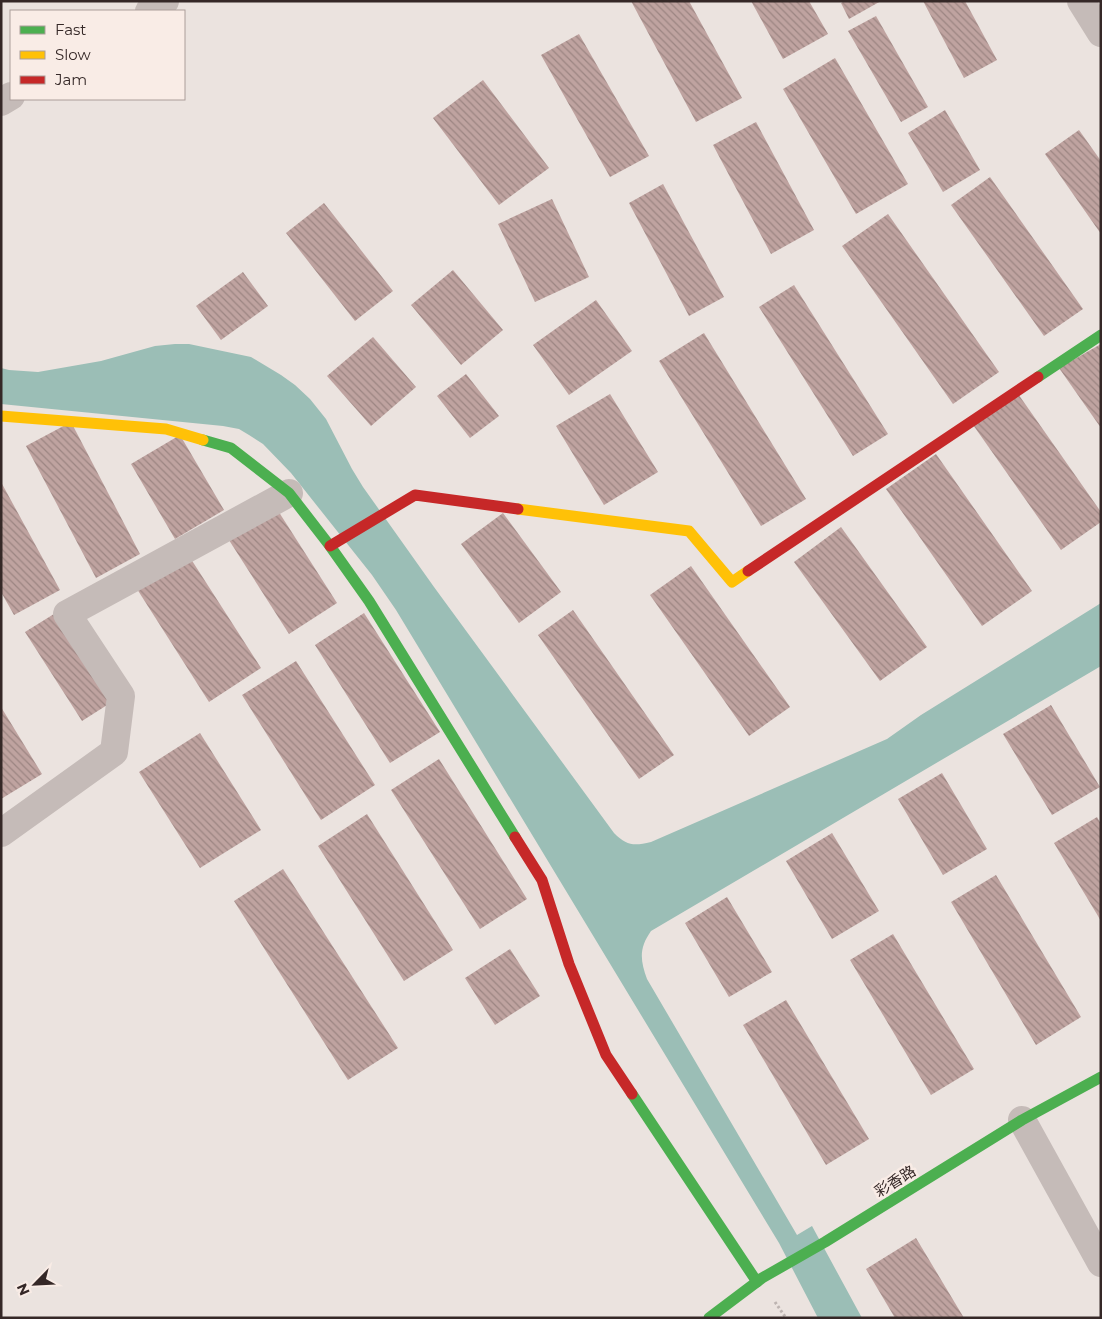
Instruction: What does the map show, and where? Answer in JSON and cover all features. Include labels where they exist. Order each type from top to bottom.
[{"type":"street","points":[[150,10],[165,1]]},
{"type":"street","points":[[1081,1],[1101,34]]},
{"type":"street","points":[[334,544],[415,495],[689,532],[732,582],[1101,335]]},
{"type":"street","points":[[1,416],[166,429],[231,448],[289,493],[334,544],[542,880],[569,964],[606,1055],[760,1280]]},
{"type":"street","points":[[1,833],[114,752],[121,696],[68,614],[289,493]]},
{"type":"street","name":"彩香路","points":[[709,1318],[760,1280],[1022,1120],[1101,1077]]},
{"type":"street","points":[[1022,1120],[1101,1264]]},
{"type":"water","points":[[189,344],[251,357],[281,375],[310,399],[326,419],[363,487],[434,587],[614,833],[627,843],[640,844],[651,842],[887,739],[921,715],[1101,603],[1101,666],[651,931],[644,943],[642,960],[647,979],[797,1235],[812,1226],[862,1318],[818,1318],[779,1243],[396,610],[372,575],[291,473],[263,444],[239,429],[1,404],[1,368],[38,372],[101,361],[155,346]]},
{"type":"building","points":[[631,1],[689,1],[742,98],[696,122]]},
{"type":"building","points":[[751,1],[809,1],[828,34],[783,59]]},
{"type":"building","points":[[845,1],[881,1],[849,19],[841,3]]},
{"type":"building","points":[[923,1],[965,1],[997,60],[964,78]]},
{"type":"building","points":[[876,16],[928,107],[901,122],[848,31]]},
{"type":"building","points":[[579,34],[649,156],[610,177],[541,55]]},
{"type":"building","points":[[835,58],[908,184],[856,214],[783,89]]},
{"type":"building","points":[[483,80],[549,168],[499,205],[433,118]]},
{"type":"building","points":[[945,110],[980,170],[943,192],[908,133]]},
{"type":"building","points":[[756,122],[814,230],[771,254],[713,145]]},
{"type":"building","points":[[1079,130],[1101,161],[1101,234],[1045,154]]},
{"type":"building","points":[[990,177],[1083,309],[1044,336],[951,205]]},
{"type":"building","points":[[663,184],[724,297],[689,316],[629,203]]},
{"type":"building","points":[[552,199],[589,277],[535,302],[498,224]]},
{"type":"building","points":[[324,203],[393,291],[355,321],[286,233]]},
{"type":"building","points":[[888,214],[999,372],[953,404],[842,246]]},
{"type":"building","points":[[453,270],[503,330],[461,365],[411,305]]},
{"type":"building","points":[[243,272],[268,306],[221,340],[196,306]]},
{"type":"building","points":[[794,285],[888,434],[853,456],[759,307]]},
{"type":"building","points":[[596,300],[632,351],[569,395],[533,345]]},
{"type":"building","points":[[704,333],[806,499],[761,526],[659,361]]},
{"type":"building","points":[[373,337],[416,387],[371,426],[327,376]]},
{"type":"building","points":[[1101,344],[1101,428],[1059,368]]},
{"type":"building","points":[[466,374],[499,416],[470,438],[437,396]]},
{"type":"building","points":[[1016,391],[1101,512],[1101,522],[1061,550],[971,422]]},
{"type":"building","points":[[610,394],[658,472],[604,505],[556,426]]},
{"type":"building","points":[[71,422],[140,554],[96,578],[26,446]]},
{"type":"building","points":[[180,435],[224,510],[175,539],[131,464]]},
{"type":"building","points":[[936,454],[1032,591],[982,626],[886,489]]},
{"type":"building","points":[[1,482],[60,590],[14,615],[1,592]]},
{"type":"building","points":[[275,506],[337,603],[289,634],[227,537]]},
{"type":"building","points":[[503,513],[561,592],[519,623],[461,544]]},
{"type":"building","points":[[841,527],[927,647],[880,681],[794,562]]},
{"type":"building","points":[[189,556],[261,668],[209,702],[137,589]]},
{"type":"building","points":[[691,566],[790,707],[749,736],[650,595]]},
{"type":"building","points":[[70,604],[126,693],[82,721],[25,632]]},
{"type":"building","points":[[573,610],[674,755],[639,779],[538,635]]},
{"type":"building","points":[[364,613],[440,732],[390,763],[315,645]]},
{"type":"building","points":[[296,661],[375,785],[321,820],[242,695]]},
{"type":"building","points":[[1051,705],[1100,787],[1052,815],[1003,734]]},
{"type":"building","points":[[1,707],[42,774],[1,799]]},
{"type":"building","points":[[200,733],[261,830],[200,868],[139,772]]},
{"type":"building","points":[[439,759],[527,899],[480,929],[391,790]]},
{"type":"building","points":[[942,773],[987,849],[943,875],[898,799]]},
{"type":"building","points":[[367,814],[453,950],[404,981],[318,846]]},
{"type":"building","points":[[1097,817],[1101,824],[1101,921],[1054,843]]},
{"type":"building","points":[[832,833],[879,911],[832,939],[786,861]]},
{"type":"building","points":[[283,869],[398,1048],[348,1080],[234,901]]},
{"type":"building","points":[[996,875],[1081,1017],[1036,1045],[951,902]]},
{"type":"building","points":[[727,897],[772,972],[729,997],[685,923]]},
{"type":"building","points":[[893,934],[974,1069],[931,1095],[850,960]]},
{"type":"building","points":[[510,949],[540,996],[495,1025],[465,978]]},
{"type":"building","points":[[786,1000],[869,1139],[826,1165],[743,1025]]},
{"type":"building","points":[[916,1238],[964,1318],[895,1318],[866,1269]]},
{"type":"traffic: fast","points":[[1038,377],[1101,335]]},
{"type":"traffic: fast","points":[[203,440],[231,448],[289,493],[369,601],[515,837]]},
{"type":"traffic: fast","points":[[709,1318],[762,1278],[825,1242],[1022,1120],[1101,1077]]},
{"type":"traffic: fast","points":[[632,1094],[757,1282]]},
{"type":"traffic: slow","points":[[1,416],[166,429],[203,440]]},
{"type":"traffic: slow","points":[[518,509],[689,531],[732,582],[748,571]]},
{"type":"traffic: jam","points":[[748,571],[1038,377]]},
{"type":"traffic: jam","points":[[330,546],[415,495],[518,509]]},
{"type":"traffic: jam","points":[[515,837],[542,880],[569,964],[606,1055],[632,1094]]}]
